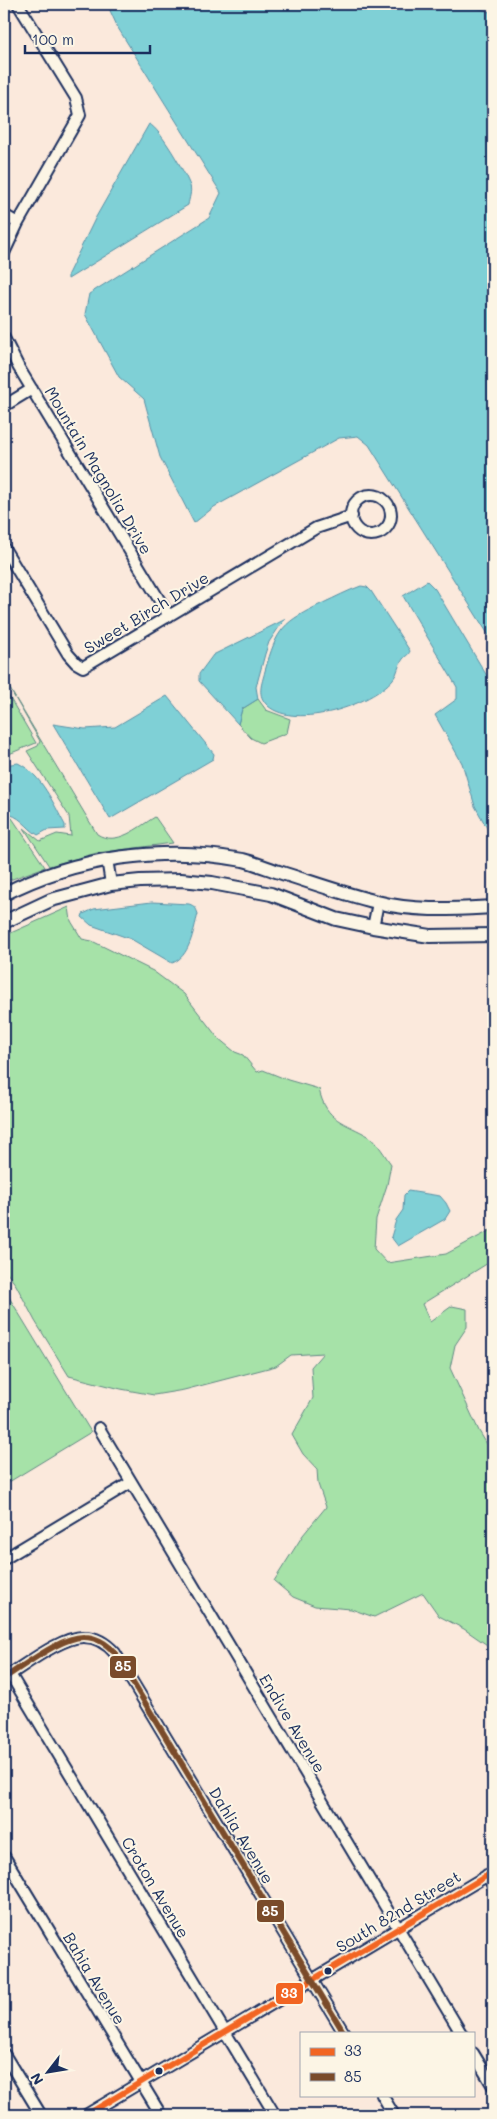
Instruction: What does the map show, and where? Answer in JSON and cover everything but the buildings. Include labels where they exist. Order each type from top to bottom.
[{"type":"street","points":[[4,253],[18,223],[80,115],[76,98],[18,4]]},
{"type":"street","points":[[4,215],[18,223]]},
{"type":"street","name":"Mountain Magnolia Drive","points":[[4,338],[32,389],[169,616]]},
{"type":"street","points":[[4,406],[32,389]]},
{"type":"street","name":"Sweet Birch Drive","points":[[4,548],[68,654],[76,663],[83,667],[316,528],[352,516]]},
{"type":"street","points":[[4,894],[27,882],[107,858],[183,854],[244,860],[378,903],[435,910],[493,907]]},
{"type":"street","points":[[107,858],[111,884]]},
{"type":"street","points":[[4,922],[51,900],[111,884],[181,880],[212,883],[271,894],[336,919],[373,928],[430,936],[493,935]]},
{"type":"street","points":[[373,928],[378,903]]},
{"type":"street","name":"Endive Avenue","points":[[99,1428],[130,1483],[460,2032]]},
{"type":"street","points":[[4,1559],[130,1483]]},
{"type":"street","name":"Dahlia Avenue","points":[[7,1676],[57,1646],[84,1637],[97,1639],[107,1644],[115,1653],[343,2032]]},
{"type":"street","name":"Croton Avenue","points":[[7,1676],[275,2115]]},
{"type":"street","name":"Bahia Avenue","points":[[4,1856],[161,2115]]},
{"type":"street","points":[[490,1873],[493,1886]]},
{"type":"street","name":"South 82nd Street","points":[[86,2115],[490,1873]]},
{"type":"street","points":[[4,2054],[41,2115]]},
{"type":"street","points":[[474,2055],[493,2086]]},
{"type":"street","points":[[383,2096],[394,2115]]},
{"type":"green space","points":[[4,679],[97,834],[112,838],[120,837],[155,817],[173,843],[97,853],[49,866],[24,828],[40,841],[57,834],[71,836],[69,816],[27,751],[38,746],[40,741]]},
{"type":"green space","points":[[4,688],[36,743],[4,756]]},
{"type":"green space","points":[[258,699],[266,710],[290,719],[287,733],[261,743],[251,738],[238,724],[242,709]]},
{"type":"green space","points":[[4,818],[12,818],[45,867],[4,882]]},
{"type":"green space","points":[[69,907],[71,921],[82,939],[92,941],[153,971],[184,994],[218,1038],[235,1052],[243,1055],[257,1072],[263,1070],[319,1089],[326,1108],[332,1115],[370,1137],[376,1143],[391,1164],[387,1185],[376,1219],[374,1249],[387,1263],[446,1254],[493,1229],[493,1260],[422,1304],[430,1322],[452,1306],[467,1309],[467,1327],[455,1345],[450,1368],[479,1431],[493,1454],[493,1649],[464,1629],[439,1616],[423,1593],[374,1617],[351,1609],[315,1606],[293,1597],[274,1581],[303,1535],[326,1507],[318,1484],[317,1469],[303,1454],[292,1435],[313,1398],[311,1367],[323,1353],[291,1355],[276,1366],[184,1390],[154,1395],[69,1376],[35,1321],[16,1285],[4,1269],[4,936]]},
{"type":"green space","points":[[4,1289],[91,1432],[4,1485]]},
{"type":"water","points":[[107,4],[464,4],[493,13],[493,642],[369,445],[358,436],[339,438],[214,507],[194,523],[160,457],[144,399],[119,377],[85,314],[89,294],[209,218],[221,193],[118,28]]},
{"type":"water","points":[[149,124],[154,127],[166,142],[188,180],[191,190],[188,205],[68,279],[68,274],[96,217]]},
{"type":"water","points":[[427,581],[435,589],[493,686],[493,839],[475,806],[462,763],[435,715],[457,699],[457,687],[403,596]]},
{"type":"water","points":[[361,586],[367,587],[371,591],[410,651],[401,661],[395,677],[383,689],[369,698],[333,711],[296,716],[281,713],[268,706],[262,698],[261,685],[269,657],[278,636],[284,628],[290,622],[310,610]]},
{"type":"water","points":[[286,619],[269,642],[256,687],[258,699],[242,709],[238,724],[199,681],[199,674],[213,655]]},
{"type":"water","points":[[167,696],[214,754],[213,759],[110,819],[53,724],[85,729],[115,727]]},
{"type":"water","points":[[18,763],[34,775],[46,790],[65,825],[65,829],[47,830],[38,835],[19,819],[4,814],[4,765]]},
{"type":"water","points":[[152,902],[189,904],[195,907],[198,914],[187,949],[178,960],[172,963],[131,939],[91,925],[82,917],[83,914],[94,909]]},
{"type":"water","points":[[408,1191],[440,1196],[450,1211],[445,1219],[398,1246],[391,1237],[396,1220],[403,1210],[404,1195]]},
{"type":"transit line","name":"85","points":[[4,1678],[54,1646],[75,1638],[93,1638],[105,1644],[115,1653],[343,2032]]},
{"type":"transit line","name":"33","points":[[86,2115],[493,1872]]}]
